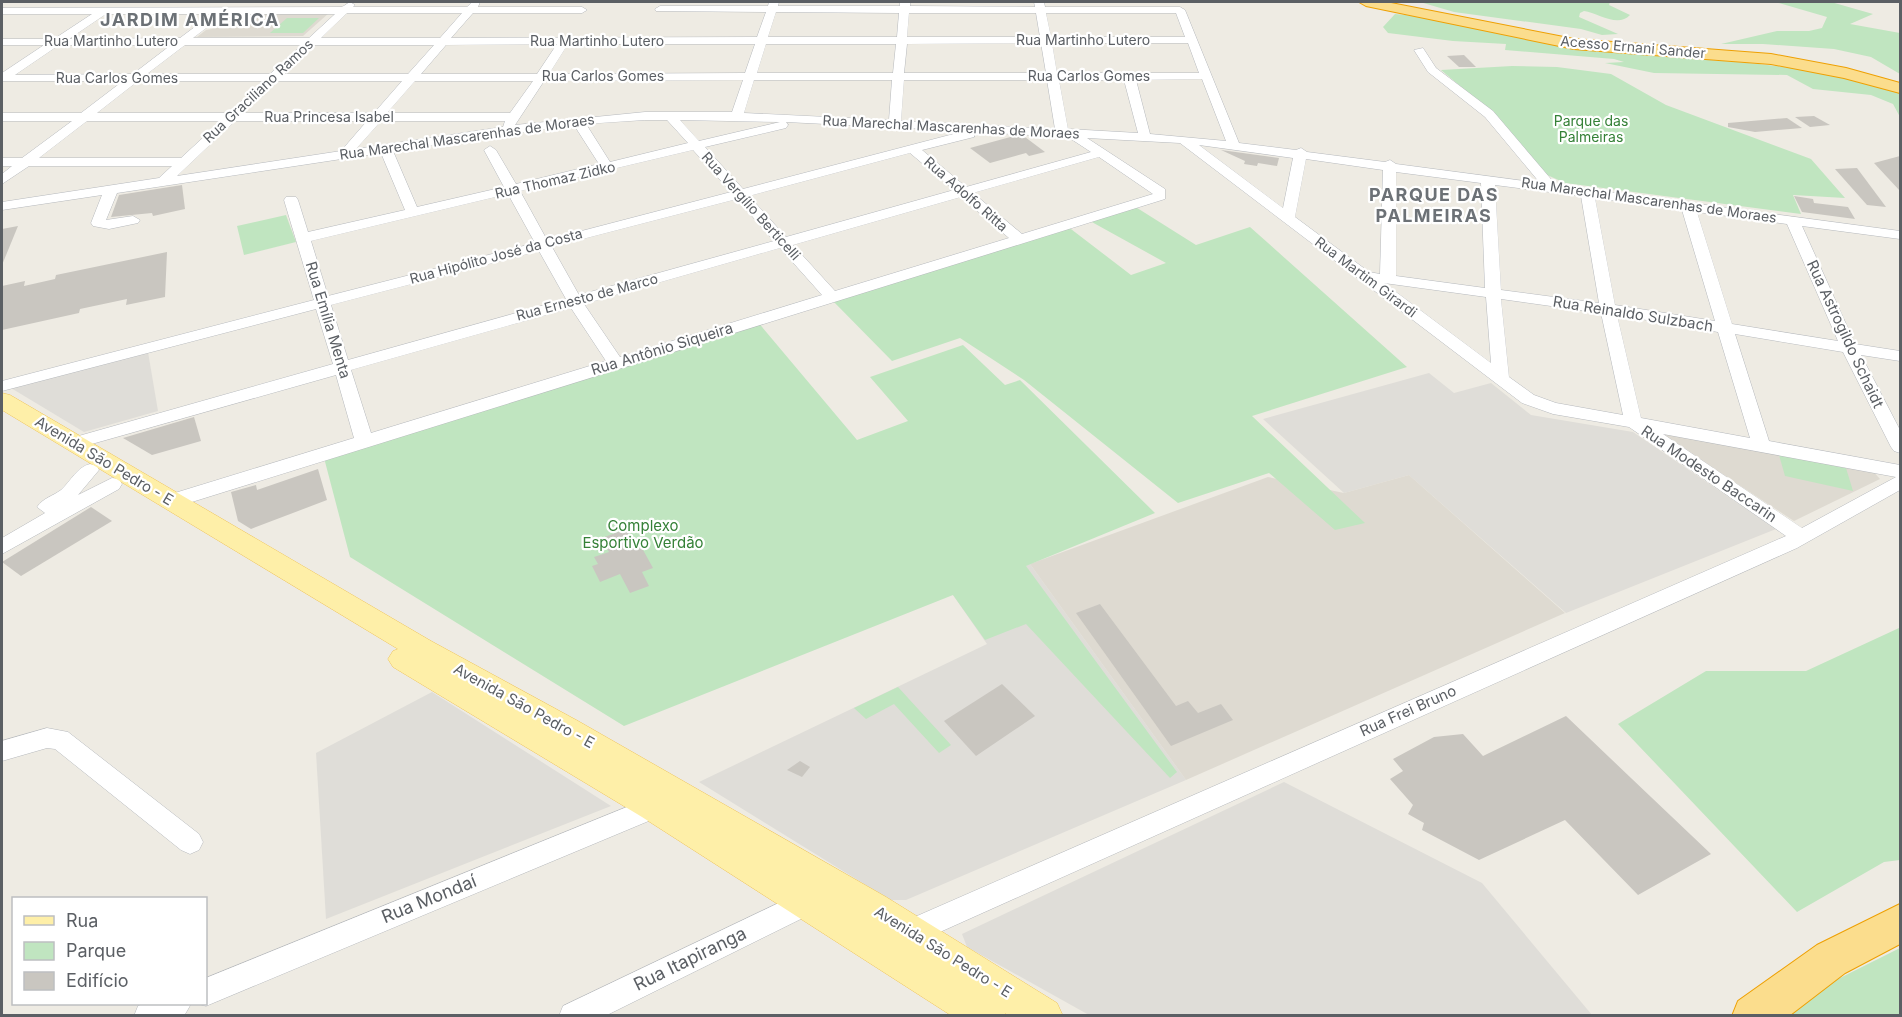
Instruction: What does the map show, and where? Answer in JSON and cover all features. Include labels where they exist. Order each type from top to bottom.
[{"type":"highway","name":"Acesso Ernani Sander","points":[[1366,2],[1574,44],[1771,59],[1846,73],[1900,88]]},
{"type":"highway","points":[[1753,1016],[1831,959],[1900,924]]},
{"type":"main road","name":"Avenida São Pedro - E","points":[[2,400],[421,649],[624,763],[911,932],[1044,1016]]},
{"type":"main road","name":"Avenida São Pedro - E","points":[[2,418],[654,807],[987,1016]]},
{"type":"street","points":[[2,8],[10,2]]},
{"type":"street","points":[[2,78],[118,2]]},
{"type":"street","points":[[2,180],[235,2]]},
{"type":"street","name":"Rua Graciliano Ramos","points":[[162,183],[355,2]]},
{"type":"street","points":[[737,116],[773,5]]},
{"type":"street","points":[[660,9],[773,5],[1040,5],[1180,10],[1233,143]]},
{"type":"street","points":[[895,124],[904,5]]},
{"type":"street","points":[[1040,5],[1053,76],[1067,132],[1101,153]]},
{"type":"street","points":[[2,8],[345,10],[473,6],[582,10]]},
{"type":"street","points":[[346,153],[473,6]]},
{"type":"street","name":"Rua Martinho Lutero","points":[[2,42],[1192,40]]},
{"type":"street","points":[[505,130],[565,41]]},
{"type":"street","points":[[1419,50],[1432,70],[1489,114],[1550,186]]},
{"type":"street","points":[[1129,76],[1145,137]]},
{"type":"street","name":"Rua Carlos Gomes","points":[[2,78],[1205,76]]},
{"type":"street","name":"Rua Marechal Mascarenhas de Moraes","points":[[2,206],[346,153],[578,121],[670,116],[737,116],[1067,132],[1233,143],[1900,236]]},
{"type":"street","name":"Rua Vergílio Berticelli","points":[[670,116],[832,297]]},
{"type":"street","name":"Rua Princesa Isabel","points":[[2,117],[513,117]]},
{"type":"street","name":"Rua Thomaz Zidko","points":[[303,238],[806,119]]},
{"type":"street","points":[[578,121],[607,167]]},
{"type":"street","name":"Rua Hipólito José da Costa","points":[[2,386],[990,129]]},
{"type":"street","name":"Rua Martim Girardi","points":[[1183,139],[1528,399],[1553,408],[1900,471]]},
{"type":"street","points":[[385,148],[413,213]]},
{"type":"street","name":"Rua Adolfo Ritta","points":[[913,149],[1019,239]]},
{"type":"street","points":[[490,150],[574,300],[615,363]]},
{"type":"street","name":"Rua Ernesto de Marco","points":[[74,443],[342,365],[1101,153]]},
{"type":"street","name":"Rua Antônio Siqueira","points":[[172,501],[1160,196],[1160,192],[1101,153]]},
{"type":"street","points":[[1288,219],[1301,153]]},
{"type":"street","points":[[2,162],[182,162]]},
{"type":"street","points":[[1388,277],[1390,164]]},
{"type":"street","points":[[1488,178],[1493,293],[1501,379]]},
{"type":"street","points":[[111,190],[98,223],[109,225],[133,220]]},
{"type":"street","name":"Rua Modesto Baccarin","points":[[1587,192],[1608,309],[1633,422],[1801,537]]},
{"type":"street","name":"Rua Emília Menta","points":[[291,200],[364,440]]},
{"type":"street","points":[[1688,206],[1761,445]]},
{"type":"street","name":"Rua Astrogildo Schaidt","points":[[1792,220],[1849,348],[1900,447]]},
{"type":"street","name":"Rua Reinaldo Sulzbach","points":[[1365,276],[1388,277],[1608,309],[1900,356]]},
{"type":"street","points":[[2,534],[101,477]]},
{"type":"street","points":[[2,547],[101,477]]},
{"type":"street","name":"Rua Frei Bruno","points":[[911,932],[1801,537],[1900,482]]},
{"type":"street","points":[[2,751],[47,738],[60,739],[190,842]]},
{"type":"street","name":"Rua Mondaí","points":[[207,992],[654,807]]},
{"type":"street","name":"Rua Itapiranga","points":[[573,1016],[612,1007],[806,903]]},
{"type":"street","points":[[148,1016],[175,1005]]},
{"type":"shaded area","points":[[228,13],[329,13],[303,36],[197,37],[206,30],[212,29]]},
{"type":"shaded area","points":[[148,352],[158,411],[84,432],[11,388]]},
{"type":"shaded area","points":[[1429,373],[1454,393],[1491,383],[1531,415],[1633,432],[1776,529],[1566,613],[1409,475],[1344,493],[1263,419]]},
{"type":"shaded area","points":[[1658,432],[1872,470],[1880,479],[1794,521]]},
{"type":"shaded area","points":[[1409,475],[1565,613],[1186,780],[1030,564],[1268,477],[1344,493]]},
{"type":"shaded area","points":[[1030,564],[1186,780],[906,900],[890,900],[699,782],[987,644],[953,595]]},
{"type":"shaded area","points":[[432,692],[611,806],[326,919],[316,753]]},
{"type":"shaded area","points":[[1284,782],[1482,883],[1592,1015],[1089,1015],[967,947],[962,934]]},
{"type":"green space","points":[[1420,2],[1610,2],[1609,5],[1630,15],[1625,19],[1614,20],[1590,12],[1580,13],[1579,17],[1618,34],[1602,35],[1581,29],[1454,12]]},
{"type":"green space","points":[[1775,2],[1831,2],[1873,14],[1850,24],[1900,33],[1900,74],[1871,57],[1834,49],[1763,44],[1721,44],[1777,31],[1809,31],[1822,28],[1827,17]]},
{"type":"green space","points":[[1395,14],[1417,16],[1512,37],[1585,49],[1756,64],[1828,74],[1900,92],[1900,117],[1893,104],[1871,95],[1813,89],[1787,75],[1654,73],[1605,63],[1624,62],[1614,59],[1505,50],[1506,44],[1453,41],[1388,33],[1383,27]]},
{"type":"green space","points":[[287,18],[319,18],[303,33],[270,33]]},
{"type":"green space","name":"Parque das Palmeiras","points":[[1512,66],[1557,67],[1611,74],[1666,105],[1811,159],[1845,198],[1793,195],[1801,214],[1565,183],[1545,174],[1490,111],[1441,70]]},
{"type":"green space","points":[[1134,206],[1196,245],[1250,227],[1407,367],[1252,416],[1365,523],[1335,530],[1269,473],[1178,503],[1024,380],[960,338],[892,361],[831,299],[1067,226],[1131,275],[1166,263],[1090,221]]},
{"type":"green space","points":[[286,215],[296,242],[244,255],[237,226]]},
{"type":"green space","name":"Complexo Esportivo Verdão","points":[[757,321],[857,440],[908,421],[870,377],[963,345],[1005,385],[1020,380],[1155,513],[1026,566],[1177,772],[1170,778],[1026,624],[985,640],[953,595],[624,726],[350,557],[323,454]]},
{"type":"green space","points":[[1779,455],[1846,468],[1853,491],[1785,476]]},
{"type":"green space","points":[[1899,628],[1900,860],[1884,862],[1797,912],[1618,724],[1706,671],[1806,671]]},
{"type":"green space","points":[[898,687],[951,745],[939,753],[894,704],[866,719],[854,708]]},
{"type":"green space","points":[[1900,948],[1900,1015],[1787,1016],[1834,981]]},
{"type":"building","points":[[1464,55],[1476,67],[1459,67],[1447,56]]},
{"type":"building","points":[[1814,116],[1830,125],[1810,127],[1795,117]]},
{"type":"building","points":[[1787,118],[1802,128],[1755,132],[1728,127],[1728,123]]},
{"type":"building","points":[[1014,136],[1025,137],[1045,152],[1029,156],[1026,153],[990,163],[970,148]]},
{"type":"building","points":[[1221,150],[1279,158],[1277,166],[1258,163],[1257,166],[1244,164],[1245,161]]},
{"type":"building","points":[[1900,156],[1900,191],[1874,163]]},
{"type":"building","points":[[1857,168],[1886,207],[1867,205],[1835,169]]},
{"type":"building","points":[[182,185],[185,209],[153,216],[152,213],[111,217],[119,195]]},
{"type":"building","points":[[1794,196],[1813,199],[1814,203],[1848,207],[1855,219],[1802,212]]},
{"type":"building","points":[[18,226],[2,265],[2,229]]},
{"type":"building","points":[[167,252],[165,297],[126,305],[127,299],[80,309],[79,313],[2,330],[2,286],[25,281],[24,286],[55,279],[56,275]]},
{"type":"building","points":[[194,417],[201,441],[152,455],[123,438]]},
{"type":"building","points":[[318,469],[327,500],[251,529],[238,521],[231,492],[256,485],[257,490]]},
{"type":"building","points":[[91,507],[112,521],[21,576],[2,562]]},
{"type":"building","points":[[626,529],[632,541],[637,539],[653,568],[642,572],[649,586],[630,593],[620,574],[600,582],[592,566],[598,564],[594,557],[609,552],[602,538]]},
{"type":"building","points":[[1100,604],[1176,706],[1188,701],[1198,713],[1221,704],[1233,720],[1171,746],[1076,613]]},
{"type":"building","points":[[1002,684],[1035,716],[976,756],[944,721]]},
{"type":"building","points":[[1566,716],[1711,854],[1638,895],[1565,820],[1479,860],[1422,830],[1424,823],[1408,814],[1413,805],[1390,779],[1403,771],[1393,759],[1434,737],[1463,734],[1483,756]]},
{"type":"building","points":[[800,761],[810,767],[802,777],[787,770]]},
{"type":"district","name":"JARDIM AMÉRICA","points":[[190,20]]},
{"type":"district","name":"PARQUE DAS PALMEIRAS","points":[[1434,205]]}]
